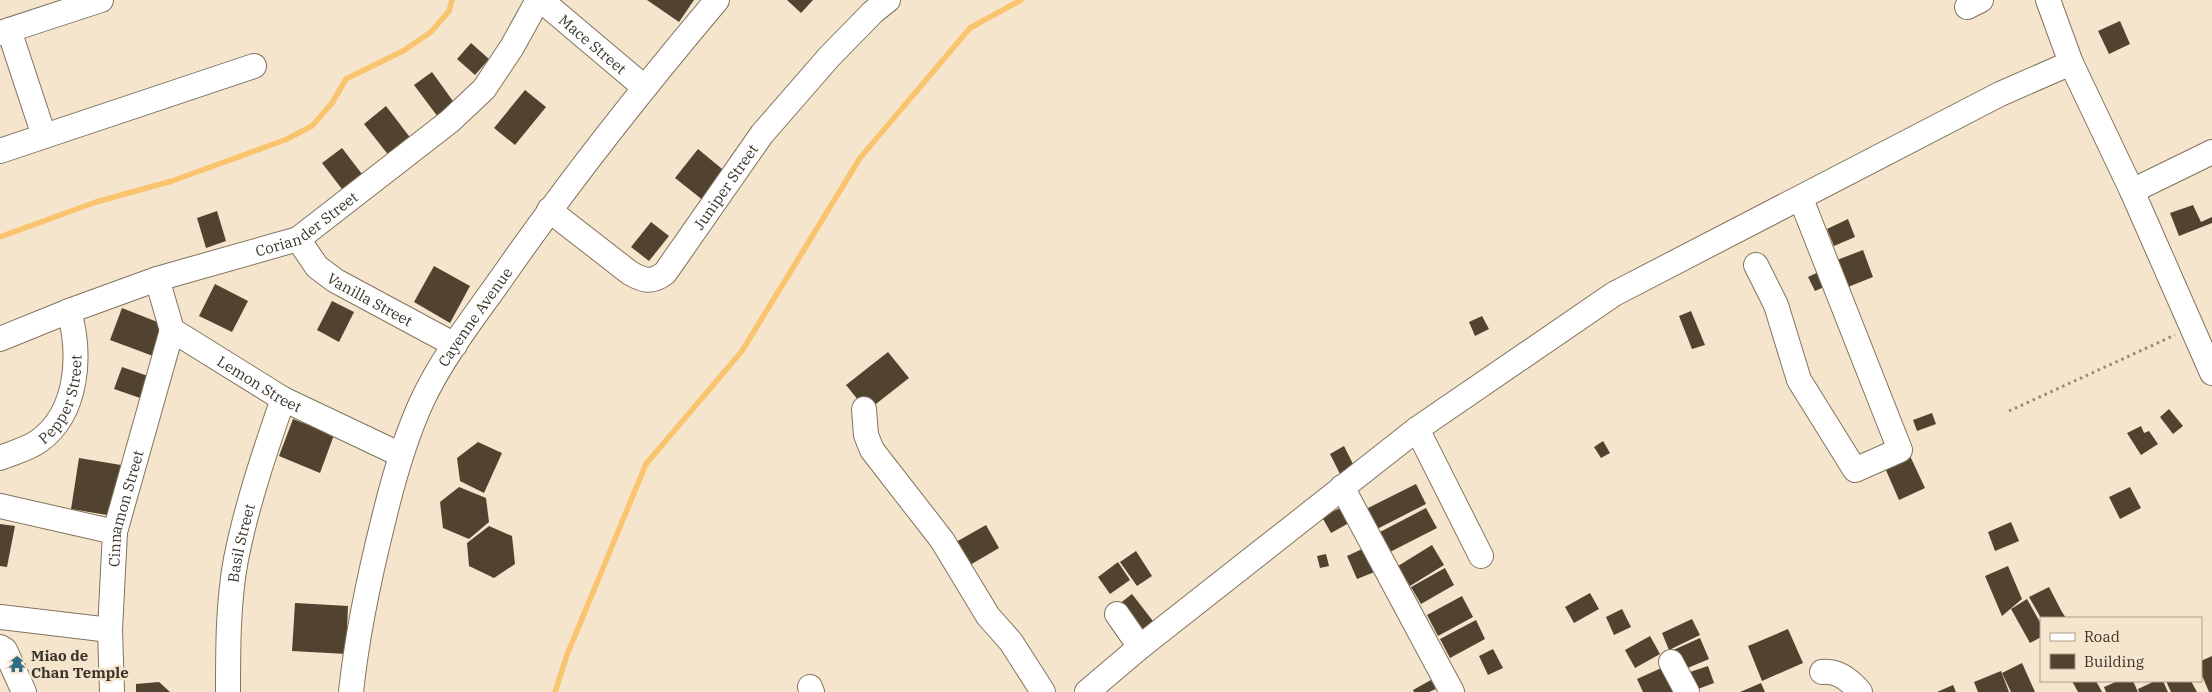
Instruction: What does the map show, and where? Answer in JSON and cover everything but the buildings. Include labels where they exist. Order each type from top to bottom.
[{"type":"street","points":[[44,136],[5,32],[101,0]]},
{"type":"street","name":"Mace Street","points":[[540,0],[644,87]]},
{"type":"street","name":"Coriander Street","points":[[0,339],[69,311],[157,279],[298,239],[450,121],[484,89],[540,0]]},
{"type":"street","name":"Cayenne Avenue","points":[[352,692],[356,648],[369,581],[400,454],[423,399],[455,344],[549,210],[644,87],[717,0]]},
{"type":"street","name":"Juniper Street","points":[[549,210],[630,273],[644,280],[656,280],[665,273],[762,134],[829,57],[873,12],[888,0]]},
{"type":"street","points":[[2048,0],[2071,62],[2132,191],[2212,373]]},
{"type":"street","points":[[1087,692],[1140,647],[1417,429],[1614,294],[2000,94],[2071,62]]},
{"type":"street","points":[[0,151],[254,66]]},
{"type":"street","points":[[2132,191],[2212,152]]},
{"type":"street","points":[[1756,265],[1776,305],[1799,380],[1855,470],[1900,450],[1800,199]]},
{"type":"street","name":"Vanilla Street","points":[[298,239],[317,266],[336,281],[455,344]]},
{"type":"street","points":[[157,279],[172,330]]},
{"type":"street","name":"Pepper Street","points":[[0,458],[38,442],[60,417],[76,373],[77,347],[69,311]]},
{"type":"street","name":"Lemon Street","points":[[172,330],[283,398],[400,454]]},
{"type":"street","name":"Cinnamon Street","points":[[112,692],[110,630],[116,532],[172,330]]},
{"type":"street","name":"Basil Street","points":[[228,692],[228,642],[236,560],[258,471],[283,398]]},
{"type":"street","points":[[864,409],[866,435],[872,450],[942,540],[988,616],[1011,642],[1042,692]]},
{"type":"street","points":[[1417,429],[1481,556]]},
{"type":"street","points":[[1342,487],[1452,692]]},
{"type":"street","points":[[0,506],[116,532]]},
{"type":"street","points":[[1117,614],[1140,647]]},
{"type":"street","points":[[0,617],[110,630]]},
{"type":"street","points":[[0,647],[4,650],[24,692]]},
{"type":"street","points":[[1671,662],[1686,692]]},
{"type":"street","points":[[1822,672],[1833,672],[1843,676],[1860,692]]},
{"type":"path","points":[[2009,411],[2191,328]]},
{"type":"waterway","points":[[0,237],[96,202],[172,181],[285,140],[312,126],[332,103],[346,79],[403,51],[431,32],[449,11],[452,0]]},
{"type":"waterway","points":[[555,692],[567,655],[646,464],[742,351],[860,158],[970,28],[1021,0]]},
{"type":"place","name":"Miao de Chan Temple","points":[[17,664]]}]
